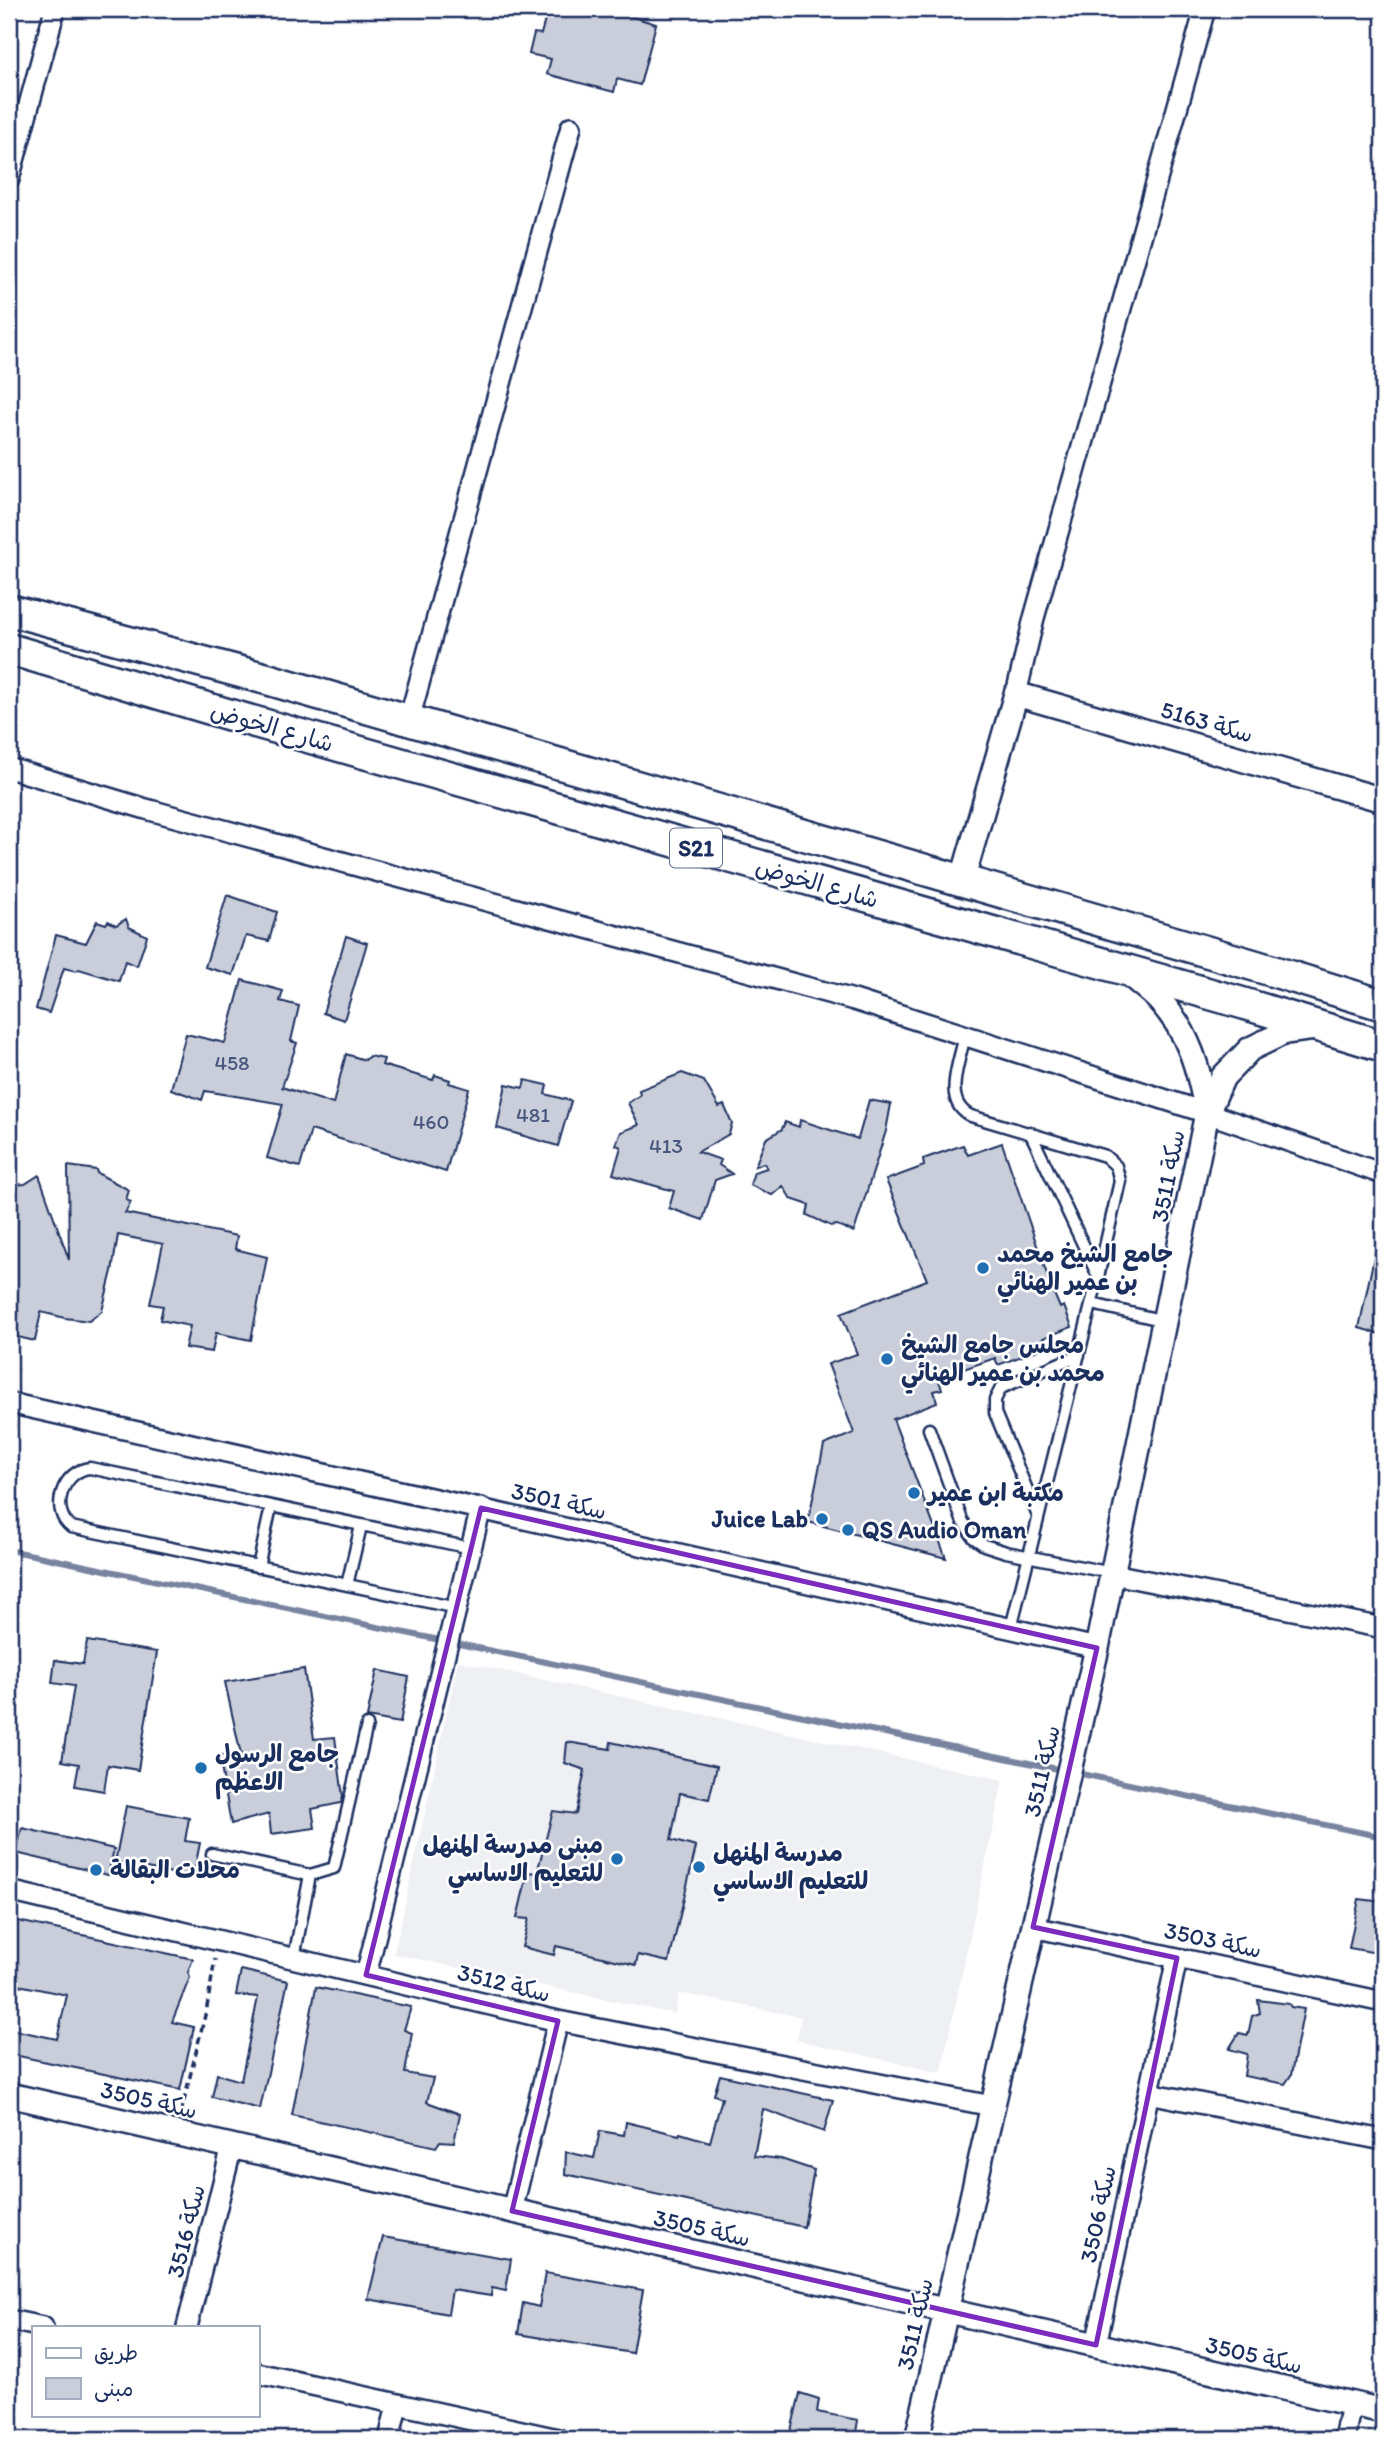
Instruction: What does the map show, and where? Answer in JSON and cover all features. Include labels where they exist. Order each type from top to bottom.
[{"type":"main road","name":"شارع الخوض","points":[[9,610],[267,679],[1383,1006]]},
{"type":"main road","name":"شارع الخوض","points":[[9,649],[1383,1046]]},
{"type":"street","points":[[9,179],[55,9]]},
{"type":"street","points":[[962,881],[1205,9]]},
{"type":"street","points":[[409,720],[571,127]]},
{"type":"street","name":"سكة 5163","points":[[1016,694],[1383,800]]},
{"type":"street","points":[[9,768],[146,809],[854,1000],[1207,1113],[1383,1174]]},
{"type":"street","points":[[1126,972],[1158,999],[1183,1033],[1200,1071],[1207,1113]]},
{"type":"street","points":[[1207,1113],[1223,1077],[1250,1049],[1285,1032],[1323,1027]]},
{"type":"street","name":"سكة 3511","points":[[917,2439],[1097,1648],[1207,1113]]},
{"type":"street","name":"سكة 3501","points":[[9,1403],[1097,1648]]},
{"type":"street","points":[[366,1975],[481,1508]]},
{"type":"street","points":[[1113,1574],[1383,1628]]},
{"type":"street","name":"سكة 3512","points":[[9,1891],[558,2021],[992,2106]]},
{"type":"street","name":"سكة 3503","points":[[1033,1927],[1383,2002]]},
{"type":"street","name":"سكة 3506","points":[[1096,2345],[1177,1958]]},
{"type":"street","points":[[512,2211],[558,2021]]},
{"type":"street","points":[[1149,2094],[1383,2140]]},
{"type":"street","name":"سكة 3505","points":[[9,2095],[1383,2411]]},
{"type":"street","name":"سكة 3516","points":[[187,2326],[232,2146]]},
{"type":"street","points":[[9,2320],[38,2326]]},
{"type":"street","points":[[259,2373],[558,2439]]},
{"type":"street","points":[[1344,2439],[1351,2404]]},
{"type":"street","points":[[389,2439],[397,2405]]},
{"type":"lane","points":[[965,1035],[954,1095],[959,1108],[971,1116],[1105,1156],[1116,1166],[1120,1181],[1011,1628]]},
{"type":"lane","points":[[1030,1132],[1098,1277]]},
{"type":"lane","points":[[1092,1304],[1166,1321]]},
{"type":"lane","points":[[1039,1517],[995,1413],[995,1400],[1001,1388],[1012,1382],[1079,1355]]},
{"type":"lane","points":[[929,1429],[967,1530],[984,1545],[1113,1574]]},
{"type":"lane","points":[[457,1608],[71,1527],[64,1522],[59,1508],[69,1478],[74,1472],[90,1468],[471,1548]]},
{"type":"lane","points":[[258,1567],[271,1507]]},
{"type":"lane","points":[[347,1585],[361,1526]]},
{"type":"lane","points":[[212,1854],[310,1875],[334,1868],[368,1725]]},
{"type":"lane","points":[[293,1958],[310,1875]]},
{"type":"path","points":[[176,2133],[206,2007],[218,1940]]},
{"type":"highlighted area","points":[[481,1508],[1097,1648],[1033,1927],[1177,1958],[1096,2345],[512,2211],[558,2021],[366,1975]]},
{"type":"shaded area","name":"مدرسة المنهل للتعليم الاساسي","points":[[458,1661],[1003,1780],[941,2073],[797,2040],[801,2017],[679,1993],[675,2014],[394,1954]]},
{"type":"building","points":[[548,9],[621,9],[620,13],[656,24],[640,85],[617,79],[614,92],[547,74],[551,59],[529,54],[534,33],[541,34]]},
{"type":"building","points":[[227,895],[277,912],[269,941],[246,936],[233,975],[205,967]]},
{"type":"building","points":[[126,919],[129,927],[147,936],[137,966],[125,961],[119,981],[79,969],[76,971],[64,968],[49,1013],[36,1009],[56,935],[86,943],[97,921],[106,924],[108,921],[116,925]]},
{"type":"building","points":[[346,936],[367,943],[344,1020],[323,1013]]},
{"type":"building","points":[[242,980],[283,991],[280,1001],[299,1006],[291,1041],[297,1043],[282,1087],[333,1104],[346,1054],[365,1060],[369,1056],[384,1059],[382,1065],[433,1080],[435,1075],[469,1089],[446,1172],[311,1130],[300,1167],[267,1158],[283,1104],[205,1091],[202,1100],[171,1089],[186,1034],[225,1043]]},
{"type":"building","points":[[682,1073],[704,1081],[719,1107],[724,1105],[732,1123],[729,1134],[698,1152],[721,1160],[719,1165],[732,1174],[715,1180],[703,1220],[669,1208],[674,1191],[613,1174],[621,1147],[616,1145],[621,1132],[639,1125],[628,1103],[640,1095],[639,1090]]},
{"type":"building","points":[[525,1080],[547,1085],[545,1094],[571,1101],[558,1146],[497,1128],[506,1084],[523,1088]]},
{"type":"building","points":[[869,1100],[891,1104],[886,1131],[854,1232],[837,1225],[831,1226],[807,1215],[809,1205],[791,1199],[783,1186],[772,1195],[750,1185],[754,1172],[767,1168],[764,1163],[755,1166],[766,1139],[782,1129],[785,1122],[799,1127],[800,1120],[858,1139]]},
{"type":"building","points":[[1002,1143],[1052,1289],[1060,1308],[1064,1306],[1072,1327],[1043,1338],[1046,1347],[998,1365],[995,1358],[938,1378],[942,1389],[934,1391],[937,1402],[893,1419],[946,1558],[808,1522],[824,1445],[854,1433],[828,1364],[857,1354],[841,1313],[927,1280],[886,1180],[924,1166],[923,1159],[963,1145],[968,1155]]},
{"type":"building","points":[[68,1166],[96,1170],[129,1190],[126,1200],[131,1202],[125,1213],[237,1236],[235,1249],[267,1257],[251,1340],[216,1333],[212,1352],[185,1348],[190,1326],[160,1320],[163,1306],[150,1304],[163,1244],[118,1235],[102,1311],[89,1321],[41,1312],[35,1341],[9,1335],[9,1194],[12,1185],[25,1184],[39,1175],[69,1260]]},
{"type":"building","points":[[1375,1252],[1383,1253],[1383,1335],[1359,1328]]},
{"type":"building","points":[[87,1641],[157,1652],[138,1770],[108,1765],[104,1791],[75,1786],[79,1764],[62,1761],[74,1686],[52,1683],[55,1660],[83,1664]]},
{"type":"building","points":[[304,1669],[314,1739],[335,1737],[343,1797],[341,1803],[312,1809],[315,1828],[271,1834],[269,1814],[231,1824],[219,1755],[241,1755],[225,1682]]},
{"type":"building","points":[[377,1670],[409,1677],[400,1723],[367,1717]]},
{"type":"building","name":"مبنى مدرسة المنهل للتعليم الاساسي","points":[[567,1742],[610,1749],[611,1742],[717,1766],[709,1799],[680,1793],[671,1840],[696,1847],[669,1962],[638,1955],[636,1965],[556,1946],[554,1955],[522,1947],[529,1919],[517,1918],[528,1872],[537,1873],[553,1811],[576,1814],[585,1770],[565,1763]]},
{"type":"building","points":[[126,1806],[189,1818],[185,1841],[200,1843],[193,1877],[115,1862]]},
{"type":"building","points":[[22,1828],[114,1849],[108,1875],[16,1853]]},
{"type":"building","points":[[1359,1899],[1383,1902],[1383,1954],[1349,1948]]},
{"type":"building","points":[[9,1919],[193,1959],[188,1972],[190,1977],[172,2022],[194,2027],[180,2090],[9,2054],[9,2029],[57,2039],[67,1995],[9,1983]]},
{"type":"building","points":[[241,1970],[288,1981],[260,2109],[212,2097],[217,2074],[241,2081],[258,1997],[236,1995]]},
{"type":"building","points":[[316,1987],[411,2007],[404,2030],[412,2033],[405,2073],[433,2078],[427,2102],[460,2114],[454,2142],[440,2141],[436,2147],[292,2115]]},
{"type":"building","points":[[1258,2000],[1304,2009],[1291,2075],[1285,2084],[1244,2076],[1247,2054],[1229,2049],[1239,2033],[1248,2035],[1252,2016],[1260,2013]]},
{"type":"building","points":[[720,2075],[833,2100],[824,2132],[763,2109],[754,2156],[781,2159],[814,2170],[804,2227],[565,2174],[566,2152],[594,2158],[600,2131],[624,2135],[626,2122],[710,2142],[722,2098],[714,2095]]},
{"type":"building","points":[[383,2237],[511,2259],[506,2291],[492,2288],[491,2296],[452,2290],[448,2314],[368,2299]]},
{"type":"building","points":[[545,2273],[643,2290],[632,2353],[518,2334],[523,2303],[539,2307]]},
{"type":"building","points":[[800,2393],[819,2399],[817,2412],[858,2420],[855,2439],[789,2439]]},
{"type":"waterway","points":[[9,1550],[1383,1837]]},
{"type":"place","name":"جامع الشيخ محمد بن عمير الهنائي","points":[[983,1268]]},
{"type":"place","name":"مجلس جامع الشيخ محمد بن عمير الهنائي","points":[[887,1359]]},
{"type":"place","name":"مكتبة ابن عمير","points":[[914,1493]]},
{"type":"place","name":"Juice Lab","points":[[822,1519]]},
{"type":"place","name":"QS Audio Oman","points":[[848,1530]]},
{"type":"place","name":"جامع الرسول الاعظم","points":[[201,1768]]},
{"type":"place","name":"مبنى مدرسة المنهل للتعليم الاساسي","points":[[617,1859]]},
{"type":"place","name":"مدرسة المنهل للتعليم الاساسي","points":[[699,1867]]},
{"type":"place","name":"محلات البقالة","points":[[96,1870]]}]
